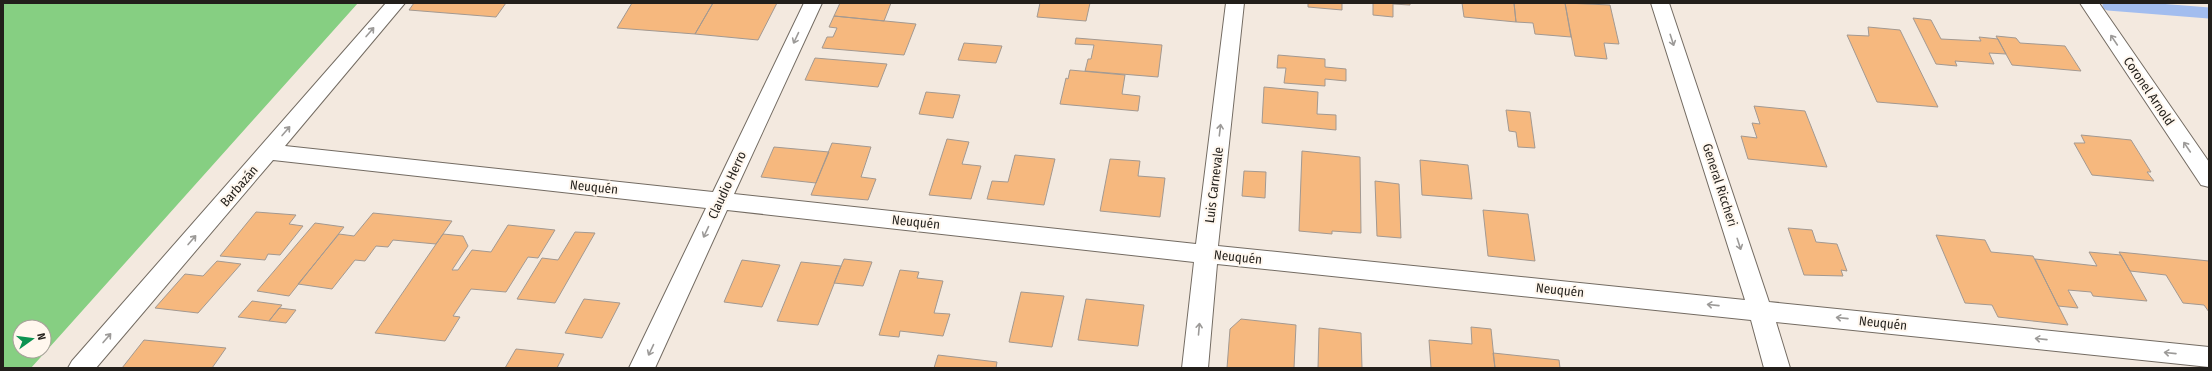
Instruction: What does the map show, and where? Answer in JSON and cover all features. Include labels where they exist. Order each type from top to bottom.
[{"type":"street","name":"Barbazán","points":[[81,368],[396,3]]},
{"type":"street","name":"Claudio Herro","points":[[642,368],[813,3]]},
{"type":"street","name":"Luis Carnevale","points":[[1195,368],[1206,254],[1235,3]]},
{"type":"street","name":"General Riccheri","points":[[1660,3],[1760,310],[1777,368]]},
{"type":"street","name":"Coronel Arnold","points":[[2089,3],[2209,179]]},
{"type":"street","name":"Neuquén","points":[[268,152],[1206,254],[2209,357]]},
{"type":"green space","points":[[3,3],[358,3],[52,345],[52,319],[12,319],[12,359],[39,359],[31,368],[3,368]]},
{"type":"building","points":[[414,3],[506,3],[496,17],[409,10]]},
{"type":"building","points":[[632,3],[713,3],[695,34],[617,28]]},
{"type":"building","points":[[713,3],[777,3],[758,40],[695,34]]},
{"type":"building","points":[[840,3],[891,3],[884,21],[834,16]]},
{"type":"building","points":[[1040,3],[1090,3],[1086,21],[1037,17]]},
{"type":"building","points":[[1308,3],[1342,3],[1342,10],[1308,7]]},
{"type":"building","points":[[1373,3],[1410,3],[1410,5],[1393,4],[1393,17],[1373,15]]},
{"type":"building","points":[[1462,3],[1514,3],[1516,22],[1464,17]]},
{"type":"building","points":[[1514,3],[1565,3],[1571,37],[1535,34],[1533,23],[1516,22]]},
{"type":"building","points":[[1565,3],[1610,5],[1619,44],[1604,43],[1607,59],[1575,56]]},
{"type":"building","points":[[834,16],[916,24],[904,55],[822,48],[827,37],[833,37],[837,28],[829,27]]},
{"type":"building","points":[[1913,18],[1931,20],[1941,39],[1981,41],[1979,37],[1998,39],[2006,54],[1989,53],[1994,64],[1955,61],[1957,66],[1936,64]]},
{"type":"building","points":[[1868,27],[1900,30],[1938,107],[1877,102],[1847,35],[1869,36]]},
{"type":"building","points":[[1996,36],[2016,38],[2020,43],[2065,46],[2081,71],[2012,65]]},
{"type":"building","points":[[1076,38],[1162,45],[1158,77],[1085,71],[1088,59],[1091,59],[1094,45],[1075,44]]},
{"type":"building","points":[[964,43],[1002,46],[996,63],[958,60]]},
{"type":"building","points":[[1278,55],[1325,59],[1325,67],[1346,69],[1346,81],[1325,79],[1325,86],[1284,83],[1286,68],[1277,68]]},
{"type":"building","points":[[815,58],[887,64],[878,87],[805,80]]},
{"type":"building","points":[[1070,70],[1125,75],[1122,94],[1140,96],[1138,111],[1060,104],[1066,78],[1068,79]]},
{"type":"building","points":[[1264,87],[1318,92],[1317,114],[1336,115],[1336,130],[1262,123]]},
{"type":"building","points":[[926,92],[960,95],[953,118],[919,114]]},
{"type":"building","points":[[1754,106],[1805,111],[1827,167],[1748,159],[1741,136],[1757,138],[1752,123],[1760,124]]},
{"type":"building","points":[[1506,110],[1530,112],[1535,148],[1518,147],[1516,132],[1509,131]]},
{"type":"building","points":[[2081,135],[2131,140],[2151,172],[2147,172],[2154,181],[2092,175],[2074,143],[2085,143]]},
{"type":"building","points":[[947,139],[969,142],[962,164],[981,166],[971,199],[929,195]]},
{"type":"building","points":[[832,143],[871,147],[861,177],[876,179],[868,200],[811,195]]},
{"type":"building","points":[[774,147],[829,152],[816,183],[761,177]]},
{"type":"building","points":[[1302,151],[1360,157],[1361,233],[1332,231],[1332,234],[1299,231]]},
{"type":"building","points":[[1015,155],[1055,159],[1044,205],[987,199],[992,181],[1008,182]]},
{"type":"building","points":[[1110,159],[1140,161],[1138,176],[1165,178],[1160,217],[1100,211]]},
{"type":"building","points":[[1420,160],[1468,165],[1472,199],[1422,195]]},
{"type":"building","points":[[1244,171],[1266,172],[1265,198],[1242,196]]},
{"type":"building","points":[[1375,181],[1399,184],[1401,238],[1377,236]]},
{"type":"building","points":[[1483,210],[1528,214],[1535,261],[1488,256]]},
{"type":"building","points":[[256,212],[296,215],[289,224],[303,226],[280,255],[268,254],[265,260],[220,256]]},
{"type":"building","points":[[373,213],[452,221],[436,244],[393,240],[388,247],[376,246],[365,261],[355,260],[332,289],[298,284],[339,234],[354,236]]},
{"type":"building","points":[[315,223],[344,227],[289,296],[257,291]]},
{"type":"building","points":[[508,225],[555,230],[538,258],[528,257],[506,292],[471,289],[453,316],[460,317],[445,341],[375,333],[443,234],[463,236],[468,246],[452,270],[458,270],[472,250],[491,252]]},
{"type":"building","points":[[1788,228],[1812,230],[1816,242],[1837,244],[1847,271],[1841,270],[1843,276],[1804,275]]},
{"type":"building","points":[[575,232],[595,233],[555,303],[517,299],[542,258],[558,260]]},
{"type":"building","points":[[1936,235],[1985,240],[1991,252],[2033,256],[2068,325],[1998,317],[1992,305],[1965,303]]},
{"type":"building","points":[[2089,252],[2121,255],[2147,301],[2093,296],[2091,292],[2068,290],[2078,308],[2058,306],[2035,259],[2097,266]]},
{"type":"building","points":[[2119,252],[2209,261],[2209,312],[2204,305],[2183,303],[2166,275],[2130,271]]},
{"type":"building","points":[[844,259],[872,262],[863,286],[834,283]]},
{"type":"building","points":[[742,260],[780,265],[762,307],[724,302]]},
{"type":"building","points":[[217,261],[241,264],[198,313],[155,308],[185,274],[203,276]]},
{"type":"building","points":[[801,262],[841,266],[818,325],[777,321]]},
{"type":"building","points":[[900,270],[919,272],[917,278],[943,281],[934,313],[950,314],[943,336],[900,331],[899,337],[879,335]]},
{"type":"building","points":[[1021,292],[1064,296],[1052,347],[1009,342]]},
{"type":"building","points":[[584,299],[620,303],[602,338],[565,333]]},
{"type":"building","points":[[1086,299],[1144,305],[1138,346],[1078,340]]},
{"type":"building","points":[[252,301],[282,305],[269,321],[238,317]]},
{"type":"building","points":[[279,308],[296,310],[286,323],[269,321]]},
{"type":"building","points":[[1241,319],[1296,325],[1294,368],[1227,368],[1230,329]]},
{"type":"building","points":[[1471,327],[1491,329],[1495,368],[1431,368],[1429,340],[1472,344]]},
{"type":"building","points":[[1319,328],[1361,333],[1362,368],[1318,368]]},
{"type":"building","points":[[144,340],[226,348],[212,368],[122,368]]},
{"type":"building","points":[[516,349],[564,354],[557,368],[505,368]]},
{"type":"building","points":[[1493,353],[1559,360],[1560,368],[1495,368]]},
{"type":"building","points":[[938,355],[997,362],[996,368],[934,368]]},
{"type":"waterway","points":[[2108,5],[2209,13]]}]
